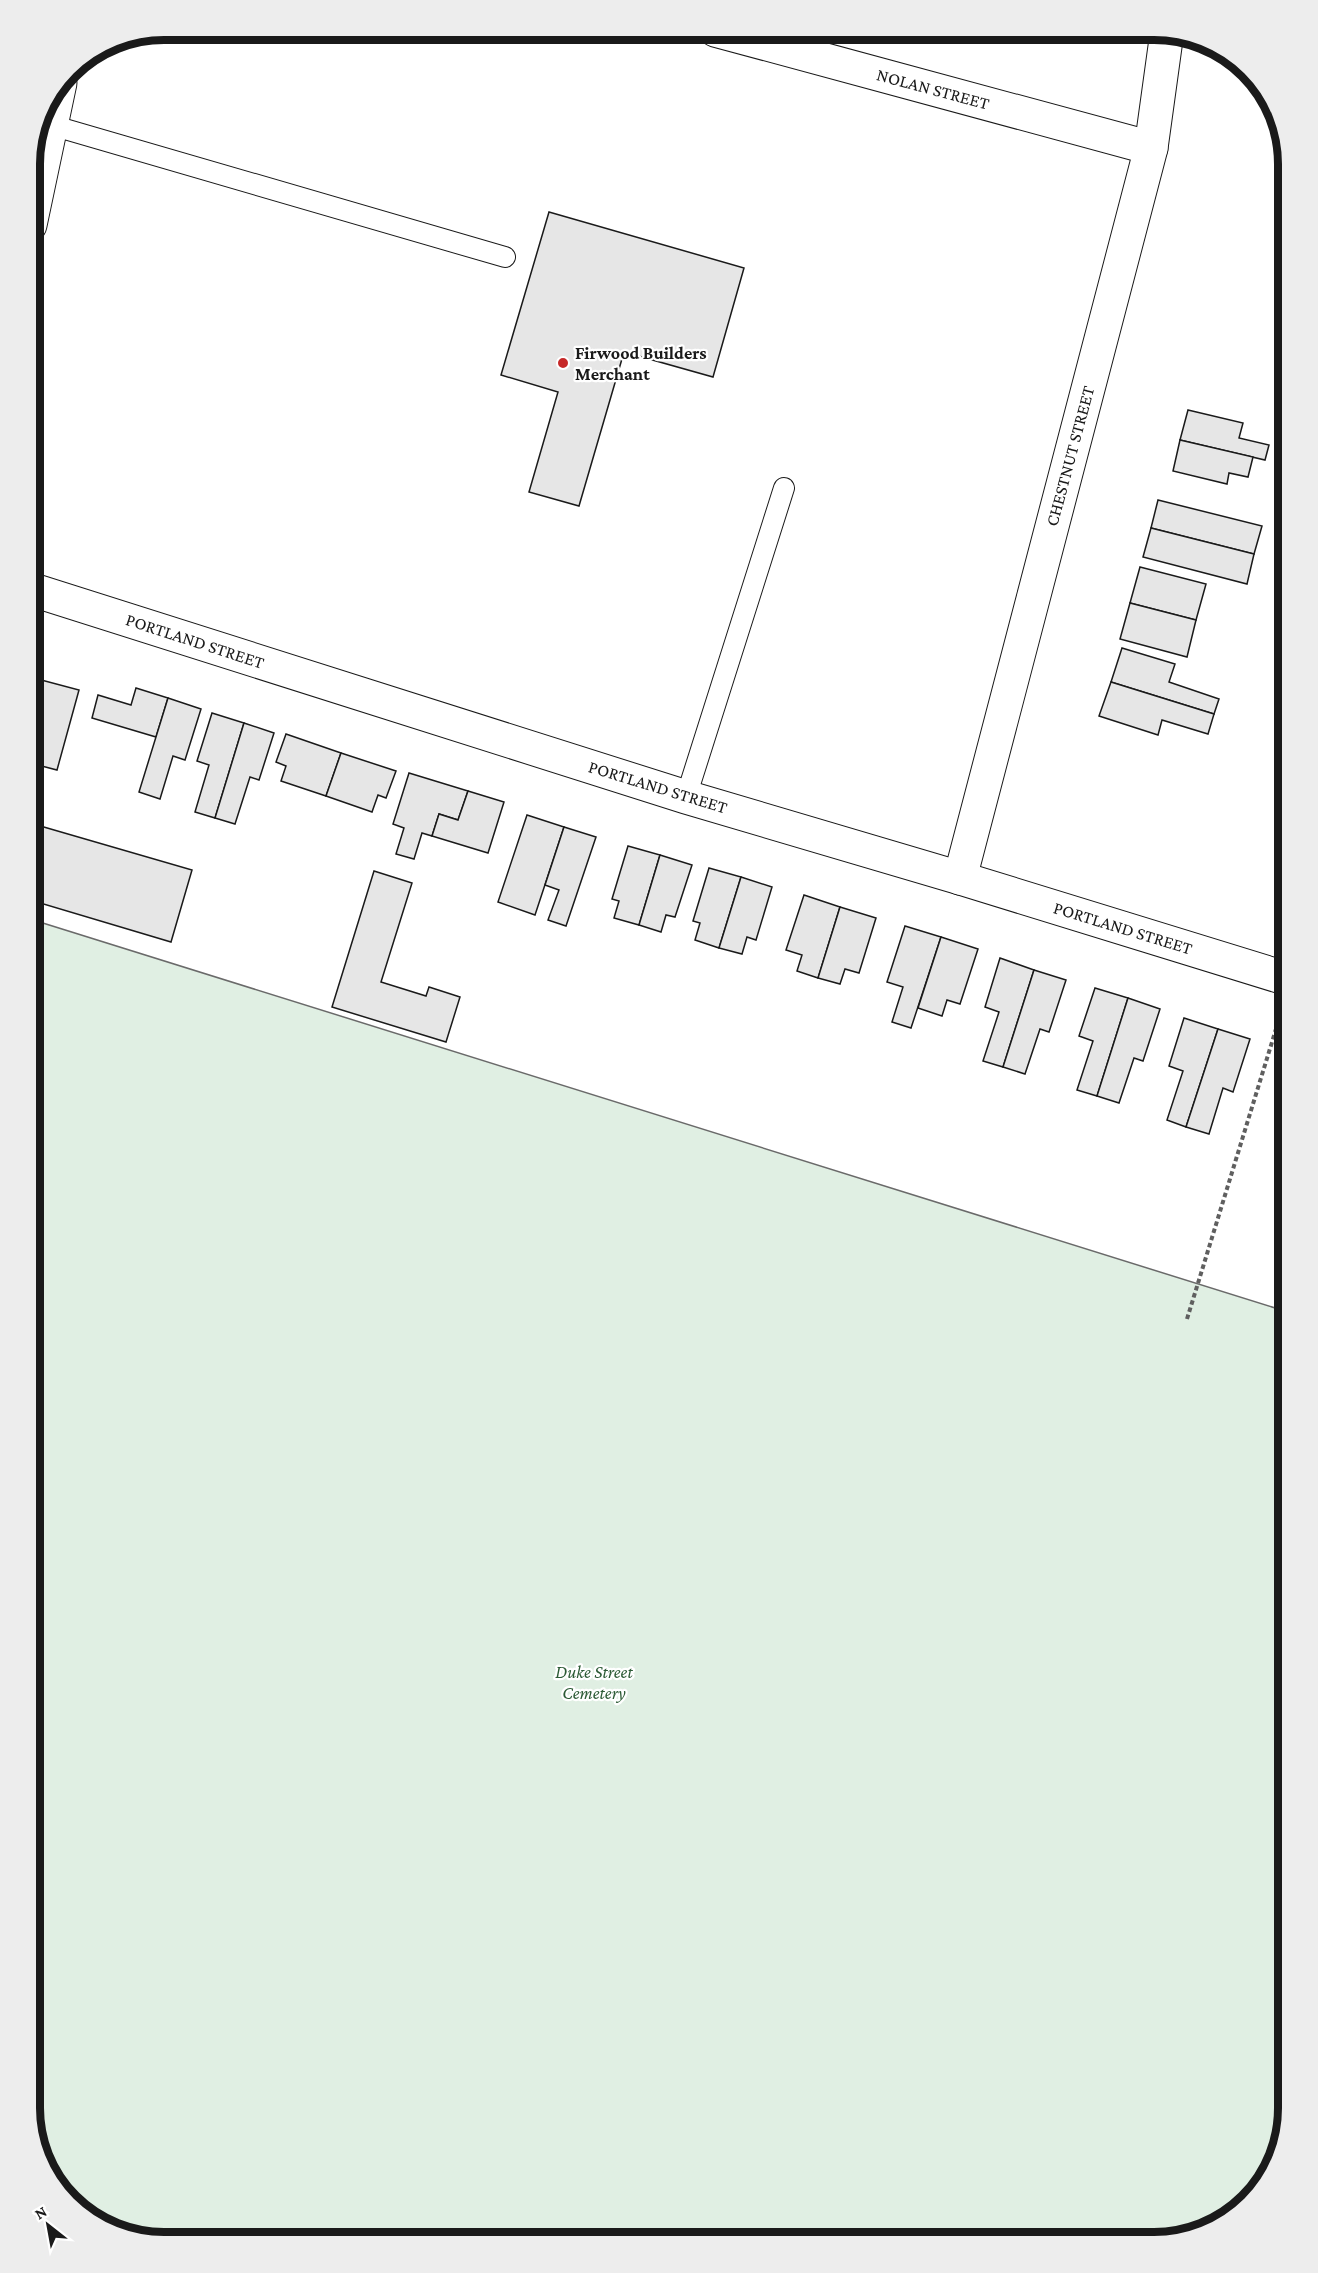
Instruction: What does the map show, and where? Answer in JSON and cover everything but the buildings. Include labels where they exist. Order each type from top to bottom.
[{"type":"street","name":"NOLAN STREET","points":[[754,41],[1151,148]]},
{"type":"street","name":"CHESTNUT STREET","points":[[960,878],[1151,148],[1166,41]]},
{"type":"street","points":[[41,173],[55,105]]},
{"type":"street","name":"PORTLAND STREET","points":[[41,592],[686,797],[1278,976]]},
{"type":"lane","points":[[51,126],[506,257]]},
{"type":"lane","points":[[686,797],[784,488]]},
{"type":"path","points":[[1187,1319],[1278,1022]]},
{"type":"green space","name":"Duke Street Cemetery","points":[[41,922],[1278,1309],[1278,2109],[1273,2141],[1261,2171],[1247,2190],[1223,2212],[1194,2226],[1154,2232],[156,2232],[124,2226],[109,2220],[95,2212],[71,2190],[53,2164],[45,2141],[40,2109]]},
{"type":"place","name":"Firwood Builders Merchant","points":[[563,363]]}]
